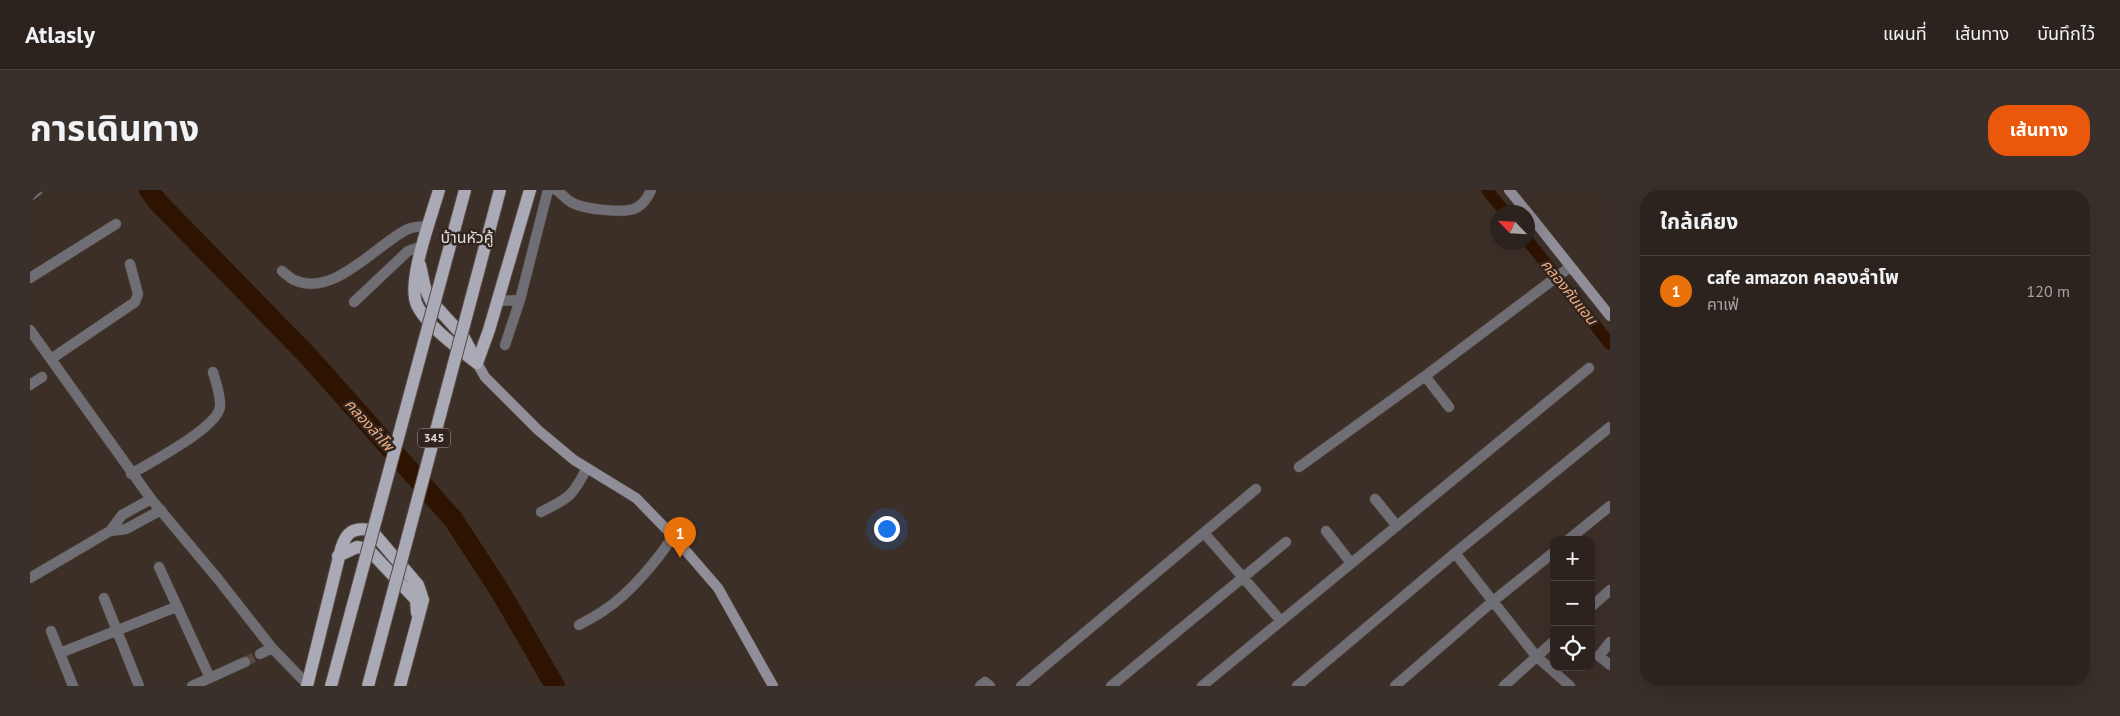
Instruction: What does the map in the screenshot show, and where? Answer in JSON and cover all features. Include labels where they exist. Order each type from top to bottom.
[{"type":"main road","points":[[439,190],[419,260],[425,288],[430,301],[463,336],[477,363]]},
{"type":"main road","name":"345","points":[[331,686],[465,190]]},
{"type":"main road","name":"345","points":[[368,686],[500,190]]},
{"type":"main road","points":[[477,363],[530,190]]},
{"type":"main road","points":[[307,685],[338,556],[343,542],[349,533],[360,528],[371,530],[418,585],[423,600],[400,686]]},
{"type":"main road","points":[[338,556],[357,547],[368,549],[416,600],[417,620]]},
{"type":"street","points":[[30,196],[38,190]]},
{"type":"street","points":[[505,345],[520,300],[548,190]]},
{"type":"street","points":[[556,190],[571,202],[582,207],[616,210],[636,209],[646,200],[651,190]]},
{"type":"street","points":[[1509,190],[1521,205]]},
{"type":"street","points":[[1535,223],[1610,316]]},
{"type":"street","points":[[30,278],[116,224]]},
{"type":"street","points":[[282,271],[293,280],[306,284],[327,282],[364,261],[407,229],[429,226]]},
{"type":"street","points":[[354,302],[408,251],[423,246]]},
{"type":"street","points":[[51,359],[135,302],[138,294],[130,264]]},
{"type":"street","points":[[1299,467],[1425,376],[1570,267]]},
{"type":"street","points":[[497,301],[520,300]]},
{"type":"street","points":[[30,330],[150,499],[218,579],[272,648],[307,685]]},
{"type":"street","points":[[477,363],[486,377],[538,430],[574,460],[636,498],[673,536],[718,588],[773,686]]},
{"type":"street","points":[[1202,686],[1589,368]]},
{"type":"street","points":[[132,474],[201,431],[213,420],[220,409],[220,400],[213,372]]},
{"type":"street","points":[[1425,376],[1449,407]]},
{"type":"street","points":[[30,385],[42,377]]},
{"type":"street","points":[[1297,686],[1455,553],[1610,427]]},
{"type":"street","points":[[541,512],[566,500],[576,489],[587,468]]},
{"type":"street","points":[[1021,686],[1256,489]]},
{"type":"street","points":[[30,578],[110,531],[122,515],[150,499]]},
{"type":"street","points":[[1375,499],[1397,526]]},
{"type":"street","points":[[1573,536],[1610,506]]},
{"type":"street","points":[[110,531],[126,529],[161,510]]},
{"type":"street","points":[[1326,531],[1351,564]]},
{"type":"street","points":[[1204,533],[1281,622]]},
{"type":"street","points":[[579,625],[607,609],[623,595],[661,555],[673,536]]},
{"type":"street","points":[[1111,686],[1286,542]]},
{"type":"street","points":[[1455,553],[1536,656],[1570,686]]},
{"type":"street","points":[[1395,686],[1492,602],[1550,555]]},
{"type":"street","points":[[159,567],[210,678]]},
{"type":"street","points":[[1595,603],[1610,590]]},
{"type":"street","points":[[104,598],[139,686]]},
{"type":"street","points":[[60,653],[176,607]]},
{"type":"street","points":[[51,631],[73,686]]},
{"type":"street","points":[[1610,642],[1599,656],[1610,664]]},
{"type":"street","points":[[1504,686],[1550,644]]},
{"type":"street","points":[[260,654],[272,648]]},
{"type":"street","points":[[192,686],[245,662]]},
{"type":"street","points":[[980,686],[985,682],[990,686]]},
{"type":"waterway","name":"คลองลำโพ","points":[[149,190],[157,201],[309,357],[453,519],[500,591],[555,686]]},
{"type":"waterway","name":"คลองคันแอน","points":[[1487,190],[1499,205]]},
{"type":"waterway","name":"คลองคันแอน","points":[[1535,250],[1610,344]]},
{"type":"tunnel","points":[[245,662],[260,654]]},
{"type":"place","name":"cafe amazon คลองลำโพ","points":[[680,558]]},
{"type":"district","name":"บ้านหัวคู้","points":[[467,237]]}]
